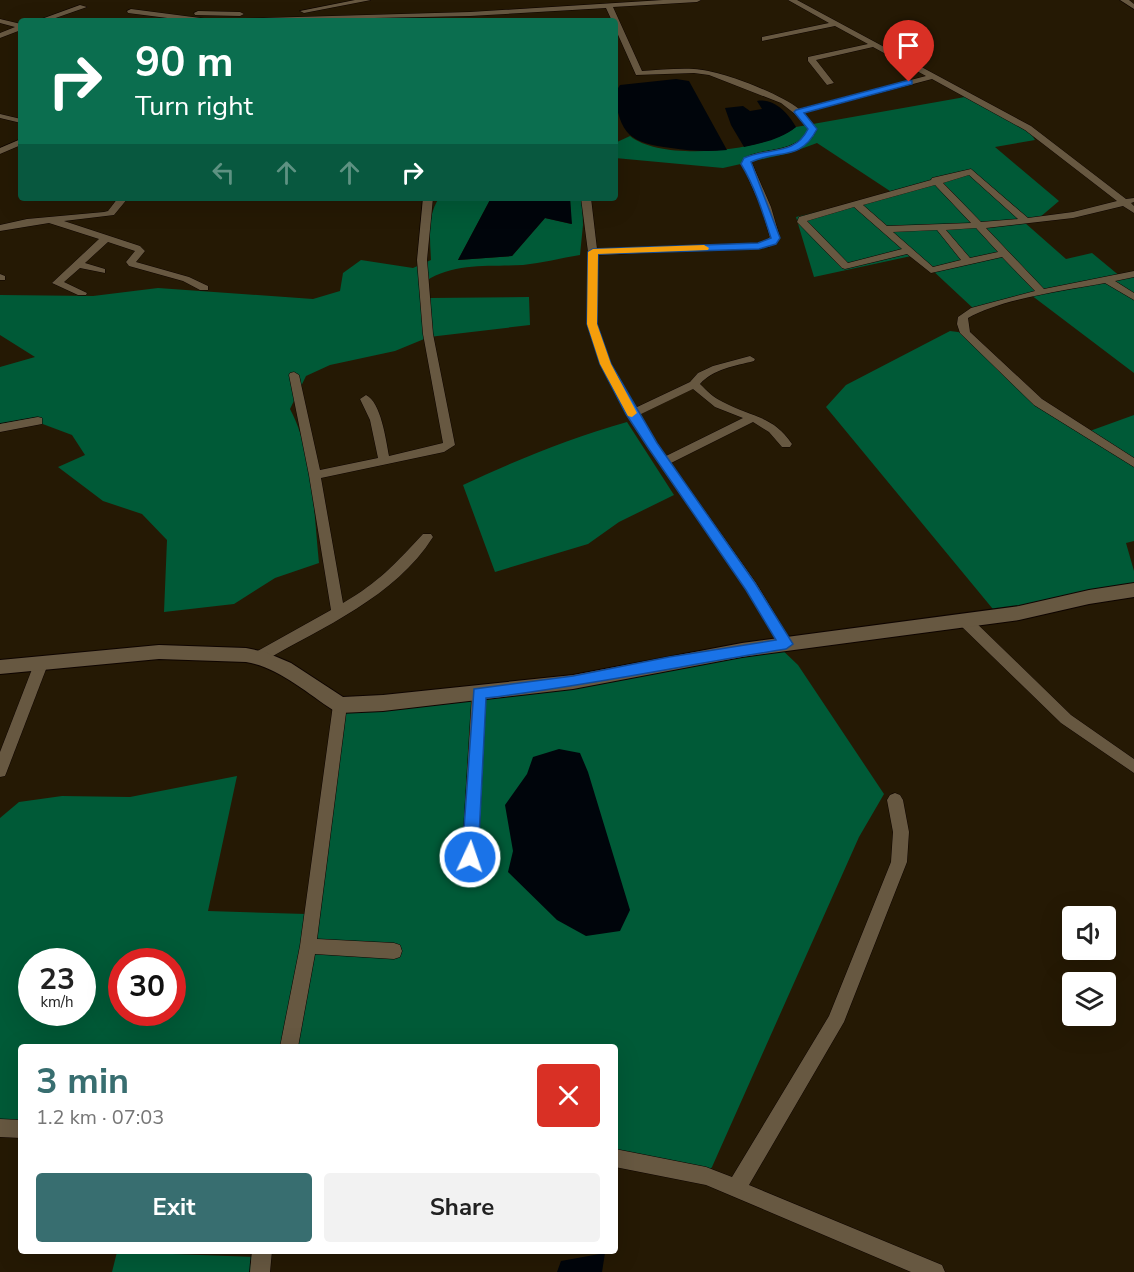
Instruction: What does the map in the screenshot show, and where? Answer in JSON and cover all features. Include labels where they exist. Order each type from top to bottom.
[{"type":"street","points":[[131,11],[198,15],[300,12],[367,0]]},
{"type":"street","points":[[332,18],[470,14],[697,0]]},
{"type":"street","points":[[792,0],[1028,128],[1130,201],[1134,210]]},
{"type":"street","points":[[1124,0],[1134,7]]},
{"type":"street","points":[[609,6],[614,18]]},
{"type":"street","points":[[49,18],[83,7]]},
{"type":"street","points":[[0,21],[18,26]]},
{"type":"street","points":[[765,39],[835,24]]},
{"type":"street","points":[[593,252],[759,246],[772,242],[775,238],[766,207],[746,164],[750,157],[794,149],[809,140],[813,129],[798,112],[784,101],[705,72],[639,73],[618,26]]},
{"type":"street","points":[[0,36],[18,28]]},
{"type":"street","points":[[830,83],[811,59],[873,45]]},
{"type":"street","points":[[798,112],[932,77]]},
{"type":"street","points":[[0,116],[18,120]]},
{"type":"street","points":[[0,151],[18,143]]},
{"type":"street","points":[[909,250],[845,266],[802,222],[805,218],[935,180],[971,172],[1025,221]]},
{"type":"street","points":[[935,180],[981,225],[1003,255],[1042,292]]},
{"type":"street","points":[[0,228],[105,215],[111,213],[121,201]]},
{"type":"street","points":[[315,475],[444,448],[450,442],[428,334],[422,260],[428,201]]},
{"type":"street","points":[[586,201],[593,252],[592,324],[606,364],[632,414],[751,586],[786,644]]},
{"type":"street","points":[[884,229],[939,228],[1025,221],[1096,210],[1130,201]]},
{"type":"street","points":[[856,204],[931,270],[1003,255]]},
{"type":"street","points":[[50,220],[140,251],[131,262],[132,264],[186,279],[204,288]]},
{"type":"street","points":[[939,228],[968,262]]},
{"type":"street","points":[[82,293],[57,283],[106,238]]},
{"type":"street","points":[[78,264],[102,271]]},
{"type":"street","points":[[1134,274],[1042,292],[975,310],[963,317],[962,324],[965,333],[1038,402],[1134,463]]},
{"type":"street","points":[[1106,279],[1134,297]]},
{"type":"street","points":[[632,414],[694,384],[702,375],[717,368],[750,360]]},
{"type":"street","points":[[294,375],[315,475],[338,611]]},
{"type":"street","points":[[694,384],[712,401],[770,425],[779,432],[786,444]]},
{"type":"street","points":[[366,399],[376,420],[384,460]]},
{"type":"street","points":[[664,462],[753,418]]},
{"type":"street","points":[[0,428],[38,421]]},
{"type":"street","points":[[259,657],[371,594],[389,579],[428,537]]},
{"type":"street","points":[[0,667],[159,652],[259,657],[284,668],[340,705],[573,682],[669,663],[786,644],[1019,613],[1089,597],[1134,590]]},
{"type":"street","points":[[964,620],[1066,719],[1134,767]]},
{"type":"street","points":[[0,771],[41,664]]},
{"type":"street","points":[[470,857],[479,693]]},
{"type":"street","points":[[290,1044],[308,946],[340,705]]},
{"type":"street","points":[[737,1187],[835,1022],[898,862],[901,832],[895,800]]},
{"type":"street","points":[[308,946],[394,951]]},
{"type":"street","points":[[0,1128],[18,1129]]},
{"type":"street","points":[[618,1159],[706,1176],[737,1187],[935,1272]]},
{"type":"street","points":[[260,1272],[262,1254]]},
{"type":"green space","points":[[965,97],[1027,128],[1035,140],[995,147],[1059,201],[1039,218],[1024,222],[1066,259],[1092,253],[1121,277],[1134,274],[1134,373],[1031,295],[975,310],[916,255],[814,277],[796,217],[893,193],[817,143],[790,153],[723,168],[618,158],[618,142],[630,136],[645,144],[665,149],[713,151],[761,143],[781,136],[796,127]]},
{"type":"green space","points":[[437,201],[489,201],[458,260],[512,256],[545,218],[571,224],[570,201],[582,201],[583,225],[580,255],[523,265],[461,268],[426,281],[430,298],[529,297],[530,325],[429,337],[395,351],[330,365],[306,376],[290,409],[304,444],[308,464],[319,563],[275,578],[234,604],[164,612],[167,540],[142,514],[103,501],[58,467],[85,455],[72,435],[40,423],[0,429],[0,367],[35,357],[0,335],[0,295],[93,296],[158,288],[313,299],[340,291],[343,273],[361,260],[413,268],[431,260],[431,220]]},
{"type":"green space","points":[[950,331],[966,333],[1039,402],[1087,432],[1134,415],[1134,541],[1126,543],[1134,571],[1134,590],[997,614],[826,407],[846,385]]},
{"type":"green space","points":[[627,422],[674,495],[619,522],[588,544],[495,572],[463,485],[544,450]]},
{"type":"green space","points":[[777,645],[798,665],[884,794],[859,837],[709,1171],[618,1154],[618,1044],[18,1044],[18,1122],[0,1122],[0,818],[19,802],[62,796],[130,797],[237,776],[208,911],[306,914],[340,703],[575,680]]},
{"type":"green space","points":[[116,1254],[256,1257],[254,1272],[112,1272]]},
{"type":"shaded area","points":[[676,79],[689,81],[727,150],[692,150],[657,146],[637,139],[624,128],[620,119],[618,88],[620,85]]},
{"type":"shaded area","points":[[757,101],[775,104],[796,127],[778,138],[744,147],[731,125],[725,108],[743,106],[750,111],[762,109]]},
{"type":"shaded area","points":[[489,201],[570,201],[572,224],[545,218],[512,256],[458,260]]},
{"type":"shaded area","points":[[559,749],[580,753],[588,772],[630,910],[620,931],[586,936],[557,920],[508,872],[513,851],[505,805],[527,774],[533,757]]},
{"type":"shaded area","points":[[605,1254],[602,1272],[557,1272],[561,1261]]},
{"type":"slow traffic","points":[[632,413],[606,364],[592,324],[593,252],[704,248]]},
{"type":"route","points":[[470,857],[479,693],[573,682],[669,663],[786,644],[751,586],[632,414],[606,364],[592,324],[593,252],[759,246],[772,242],[775,238],[771,222],[746,164],[747,160],[750,157],[794,149],[806,143],[813,129],[798,112],[909,82]]}]
